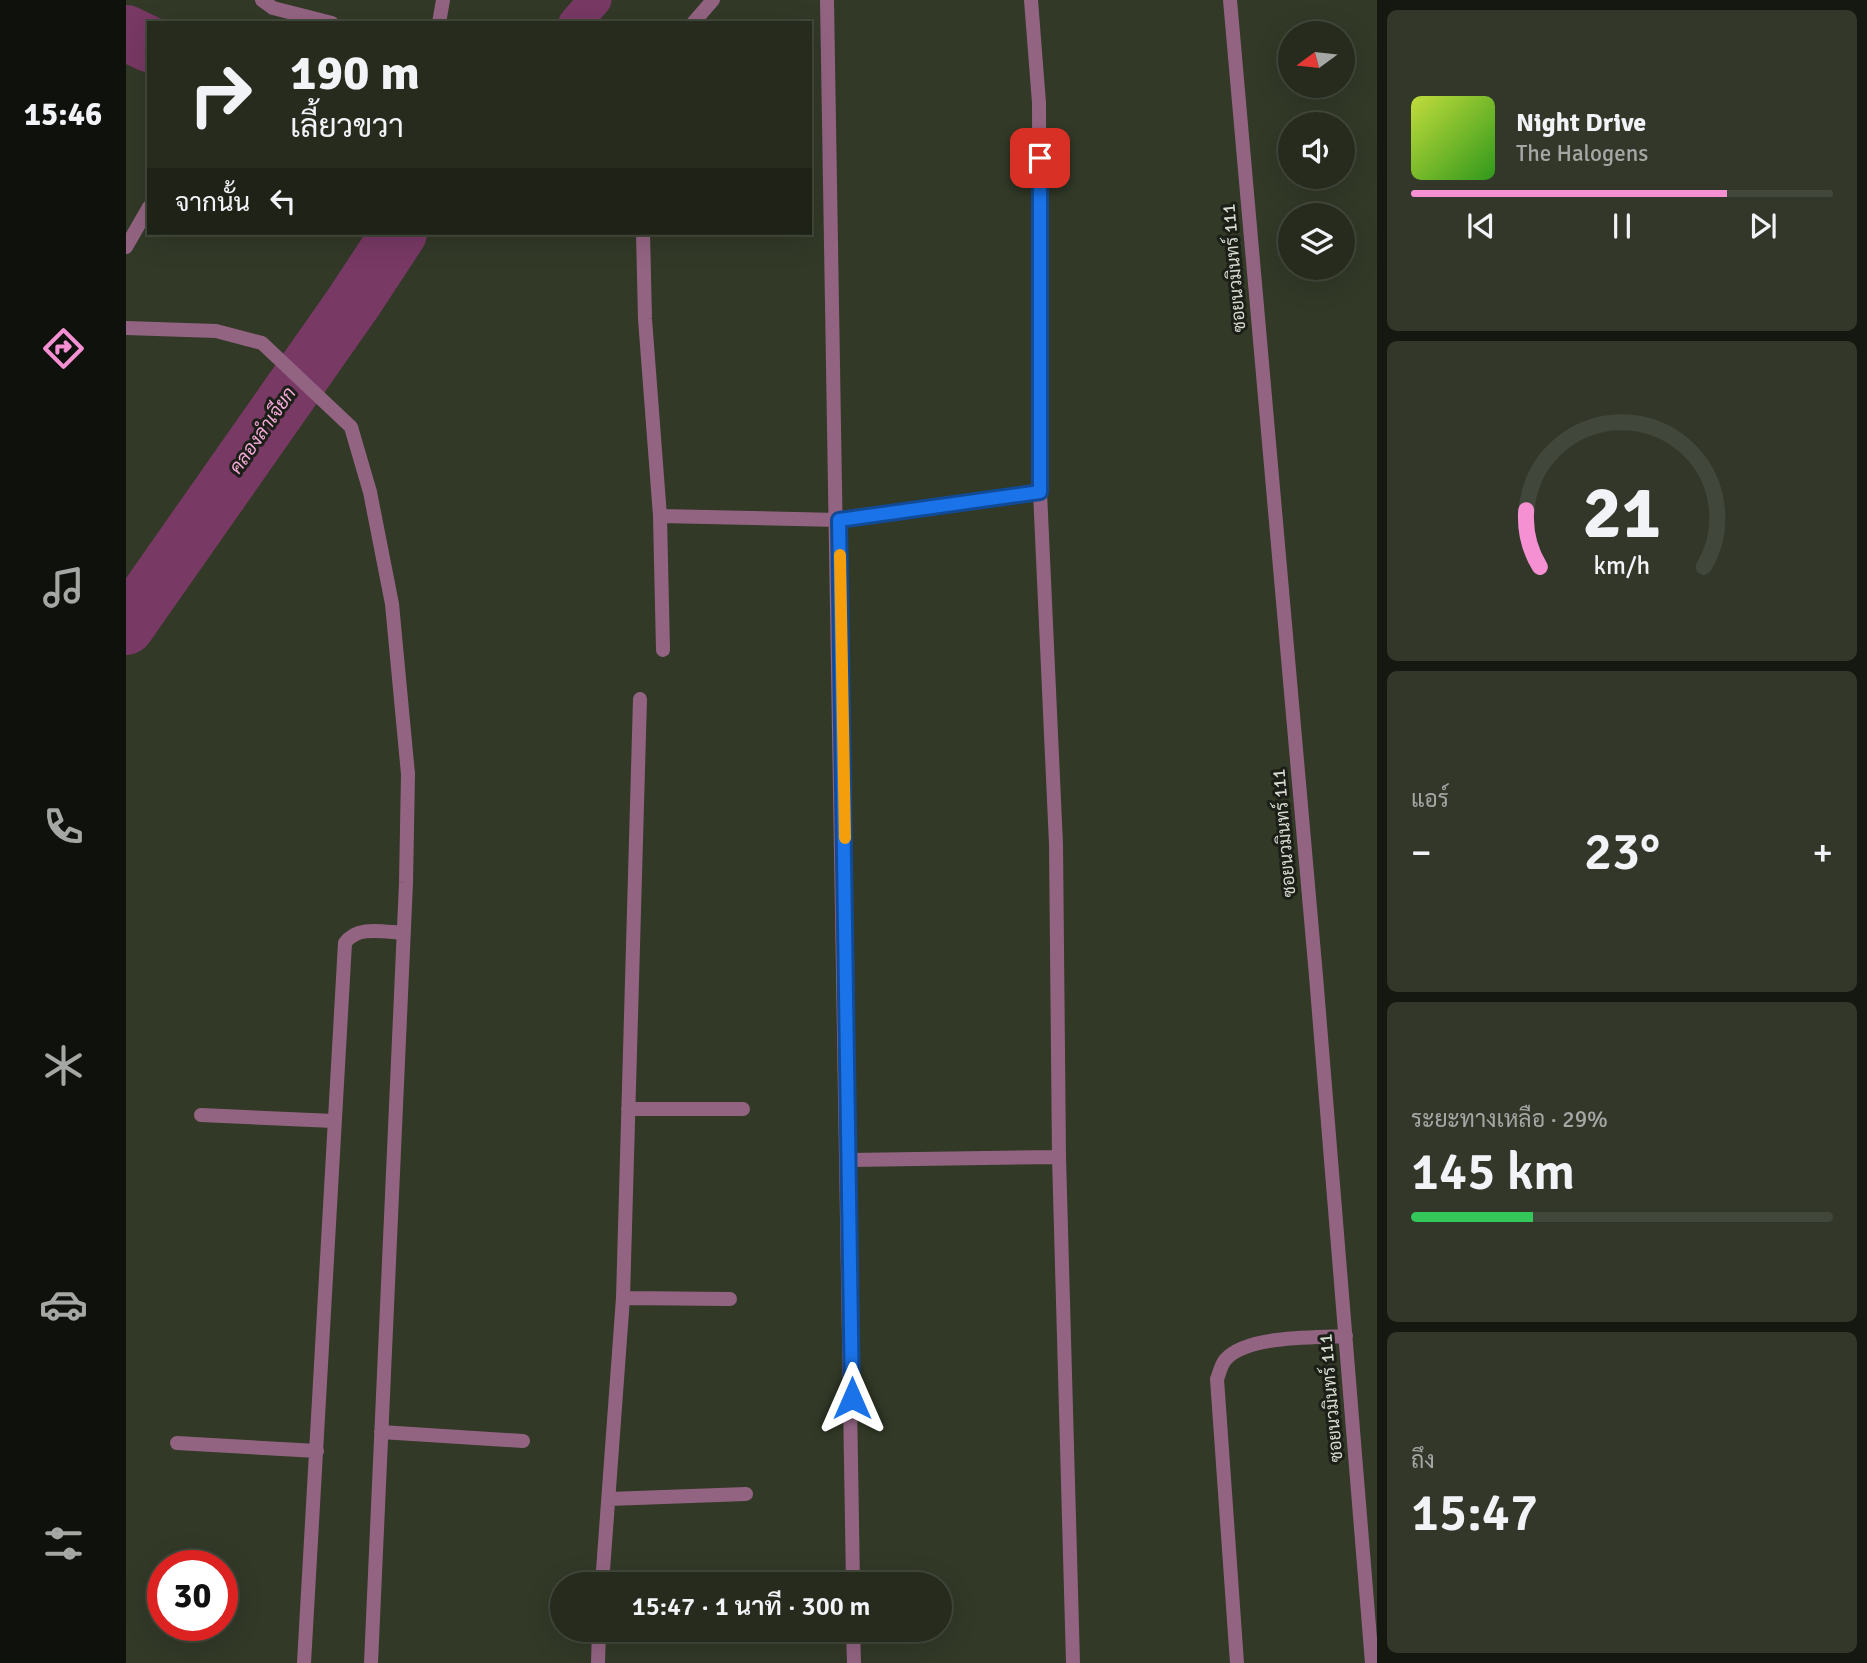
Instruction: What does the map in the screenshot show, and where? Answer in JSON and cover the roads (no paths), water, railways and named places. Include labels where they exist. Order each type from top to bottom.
[{"type":"street","points":[[262,0],[273,8],[324,21]]},
{"type":"street","points":[[439,21],[443,0]]},
{"type":"street","points":[[695,21],[713,0]]},
{"type":"street","points":[[827,0],[850,1160],[853,1572]]},
{"type":"street","points":[[1031,0],[1040,103],[1040,492],[1056,844],[1059,1157],[1073,1663]]},
{"type":"street","name":"ซอยนวมินทร์ 111","points":[[1230,0],[1372,1663]]},
{"type":"street","points":[[126,247],[147,210]]},
{"type":"street","points":[[643,235],[645,319],[660,516],[663,650]]},
{"type":"street","points":[[126,328],[216,331],[262,343],[351,427],[370,492],[392,604],[408,774],[404,933],[371,1663]]},
{"type":"street","points":[[660,516],[839,520],[1040,492]]},
{"type":"street","points":[[603,1572],[623,1298],[640,699]]},
{"type":"street","points":[[304,1663],[345,943],[349,937],[361,931],[404,933]]},
{"type":"street","points":[[628,1109],[743,1109]]},
{"type":"street","points":[[201,1115],[334,1121]]},
{"type":"street","points":[[850,1160],[1059,1157]]},
{"type":"street","points":[[623,1298],[730,1299]]},
{"type":"street","points":[[1237,1663],[1217,1379],[1223,1361],[1234,1351],[1255,1344],[1346,1336]]},
{"type":"street","points":[[382,1432],[523,1441]]},
{"type":"street","points":[[177,1443],[317,1451]]},
{"type":"street","points":[[609,1499],[746,1494]]},
{"type":"street","points":[[598,1663],[599,1642]]},
{"type":"street","points":[[853,1642],[854,1663]]},
{"type":"waterway","points":[[577,21],[595,0]]},
{"type":"waterway","points":[[126,33],[147,43]]},
{"type":"waterway","name":"คลองลำเจียก","points":[[126,627],[398,235]]}]
